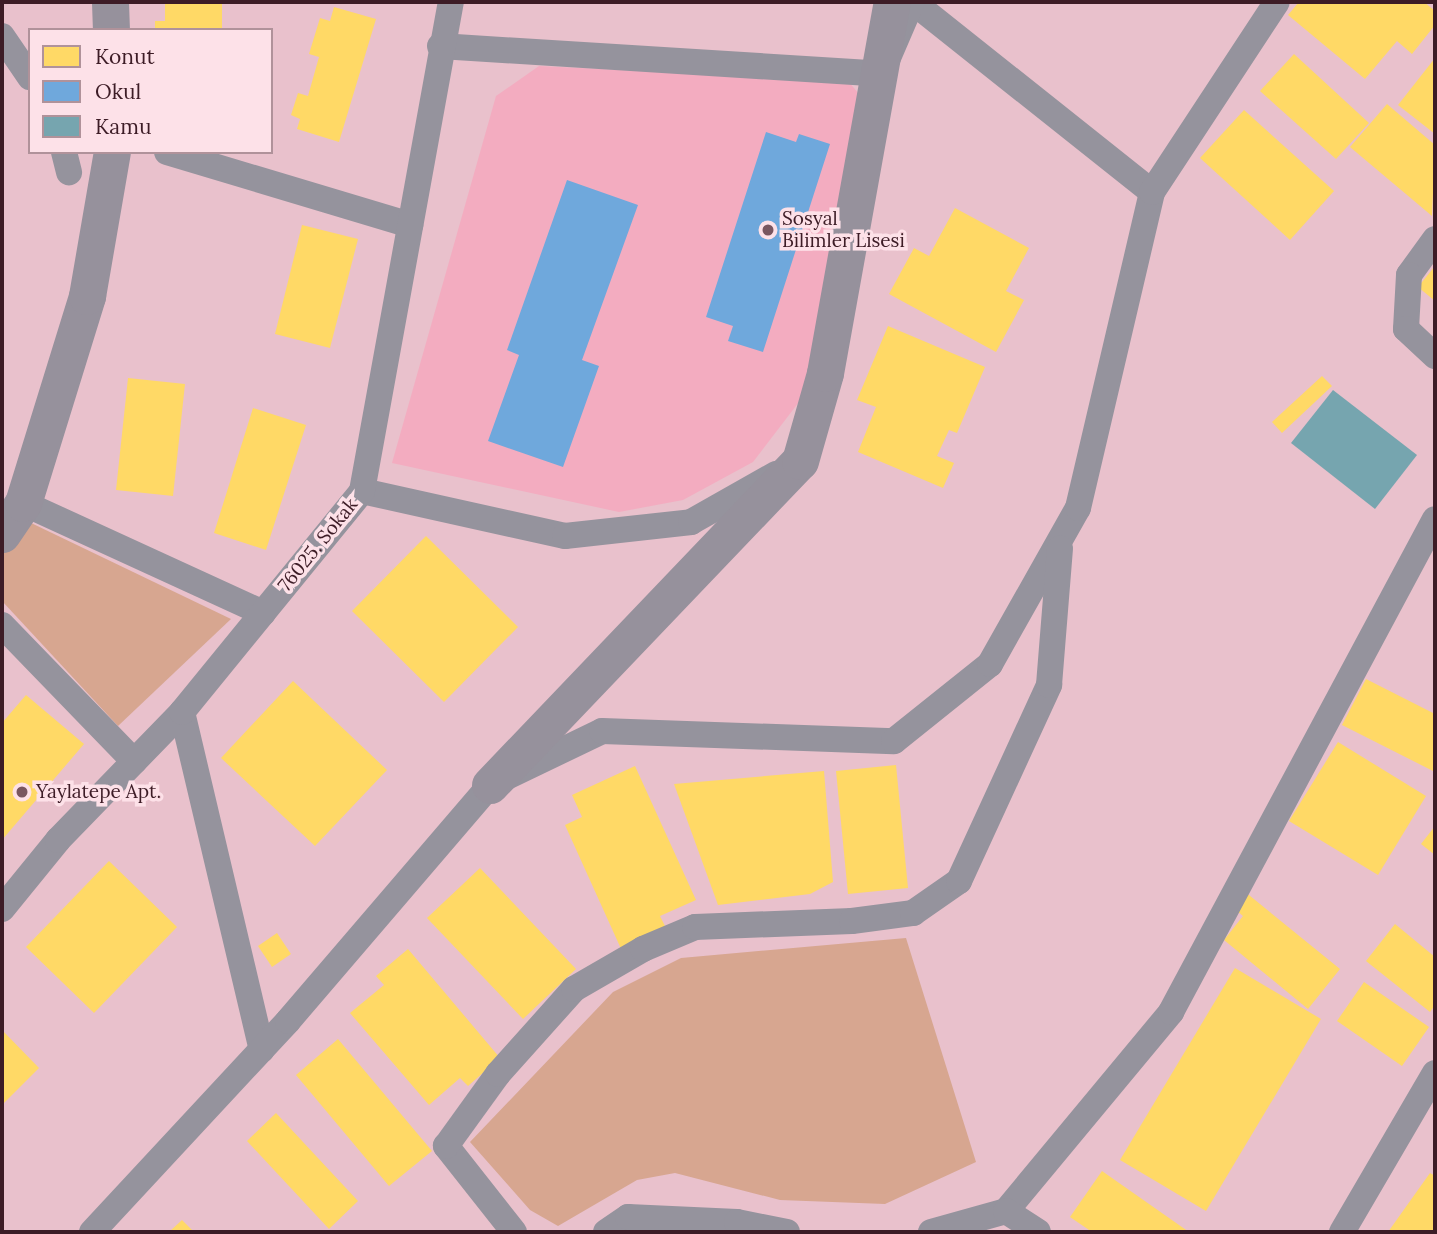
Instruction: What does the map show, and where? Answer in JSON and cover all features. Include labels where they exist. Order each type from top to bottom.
[{"type":"street","points":[[110,2],[111,28]]},
{"type":"street","name":"76025. Sokak","points":[[2,909],[58,840],[182,712],[362,491],[450,2]]},
{"type":"street","points":[[92,1232],[262,1050],[490,785],[636,628],[769,499],[800,461],[825,373],[892,2]]},
{"type":"street","points":[[881,74],[912,2],[1153,192]]},
{"type":"street","points":[[490,785],[602,731],[894,741],[990,663],[1078,508],[1153,192],[1278,2]]},
{"type":"street","points":[[2,36],[28,74]]},
{"type":"street","points":[[440,46],[881,74]]},
{"type":"street","points":[[2,534],[23,503],[87,296],[112,154]]},
{"type":"street","points":[[174,154],[410,225]]},
{"type":"street","points":[[1435,239],[1409,275],[1406,329],[1435,355]]},
{"type":"street","points":[[362,491],[565,536],[691,522],[800,461]]},
{"type":"street","points":[[23,503],[262,613]]},
{"type":"street","points":[[931,1232],[1006,1211],[1171,1012],[1435,519]]},
{"type":"street","points":[[514,1232],[446,1146],[498,1074],[574,989],[643,949],[695,927],[852,920],[913,913],[959,881],[1049,685],[1060,540]]},
{"type":"street","points":[[2,625],[134,761]]},
{"type":"street","points":[[182,712],[262,1050]]},
{"type":"street","points":[[1342,1232],[1435,1073]]},
{"type":"street","points":[[1006,1211],[1038,1232]]},
{"type":"street","points":[[606,1232],[628,1217],[737,1222],[787,1232]]},
{"type":"shaded area","points":[[539,66],[848,81],[876,114],[812,385],[753,462],[683,500],[619,512],[392,463],[496,96]]},
{"type":"shaded area","points":[[27,521],[231,619],[118,726],[2,601],[2,547]]},
{"type":"shaded area","points":[[906,938],[976,1162],[885,1204],[780,1200],[675,1173],[637,1180],[558,1226],[530,1210],[470,1142],[613,992],[681,958]]},
{"type":"building: Konut","points":[[1299,2],[1424,2],[1435,11],[1435,25],[1412,54],[1397,41],[1365,79],[1288,15]]},
{"type":"building: Konut","points":[[165,3],[222,4],[222,28],[155,28],[155,21],[165,21]]},
{"type":"building: Konut","points":[[334,7],[376,19],[339,142],[297,129],[300,119],[291,115],[298,93],[308,96],[319,57],[309,54],[320,18],[330,21]]},
{"type":"building: Konut","points":[[1294,54],[1369,123],[1336,159],[1260,91]]},
{"type":"building: Konut","points":[[1435,58],[1435,134],[1398,105]]},
{"type":"building: Konut","points":[[1387,104],[1435,145],[1432,216],[1350,147]]},
{"type":"building: Konut","points":[[1244,110],[1334,191],[1290,240],[1200,158]]},
{"type":"building: Konut","points":[[955,208],[1029,248],[1006,291],[1024,300],[996,352],[889,294],[914,248],[929,256]]},
{"type":"building: Konut","points":[[302,225],[358,239],[330,348],[275,334]]},
{"type":"building: Konut","points":[[1435,266],[1435,301],[1418,287]]},
{"type":"building: Konut","points":[[888,326],[985,367],[957,433],[949,430],[937,456],[954,463],[943,488],[858,452],[876,407],[857,400]]},
{"type":"building: Konut","points":[[1322,376],[1332,386],[1282,433],[1272,422]]},
{"type":"building: Konut","points":[[128,378],[185,384],[173,496],[116,490]]},
{"type":"building: Konut","points":[[253,408],[306,425],[266,550],[214,533]]},
{"type":"building: Konut","points":[[426,536],[518,627],[444,702],[352,611]]},
{"type":"building: Konut","points":[[1366,679],[1435,714],[1435,772],[1342,725]]},
{"type":"building: Konut","points":[[293,681],[387,770],[315,846],[221,758]]},
{"type":"building: Konut","name":"Yaylatepe Apt.","points":[[26,695],[84,744],[2,840],[2,723]]},
{"type":"building: Konut","points":[[1338,742],[1426,796],[1378,875],[1289,821]]},
{"type":"building: Konut","points":[[896,765],[908,888],[848,894],[836,771]]},
{"type":"building: Konut","points":[[635,766],[696,900],[660,916],[667,930],[622,951],[565,825],[582,817],[572,795]]},
{"type":"building: Konut","points":[[824,771],[833,882],[810,894],[718,905],[674,784]]},
{"type":"building: Konut","points":[[1435,826],[1435,855],[1421,844]]},
{"type":"building: Konut","points":[[109,861],[177,927],[94,1013],[26,947]]},
{"type":"building: Konut","points":[[480,868],[576,969],[523,1019],[427,918]]},
{"type":"building: Konut","points":[[1244,891],[1340,969],[1308,1009],[1224,940],[1243,916],[1231,906]]},
{"type":"building: Konut","points":[[1395,924],[1435,957],[1435,1005],[1430,1012],[1366,961]]},
{"type":"building: Konut","points":[[277,933],[291,954],[272,967],[258,946]]},
{"type":"building: Konut","points":[[408,949],[500,1058],[468,1086],[460,1078],[429,1105],[350,1013],[384,985],[376,976]]},
{"type":"building: Konut","points":[[1235,968],[1321,1019],[1206,1211],[1120,1160]]},
{"type":"building: Konut","points":[[1364,982],[1429,1027],[1402,1066],[1337,1021]]},
{"type":"building: Konut","points":[[2,1030],[39,1068],[2,1105]]},
{"type":"building: Konut","points":[[338,1039],[432,1151],[389,1186],[296,1075]]},
{"type":"building: Konut","points":[[276,1113],[358,1201],[329,1229],[247,1141]]},
{"type":"building: Konut","points":[[1102,1171],[1189,1232],[1092,1232],[1070,1217]]},
{"type":"building: Konut","points":[[1430,1173],[1435,1176],[1435,1232],[1388,1232]]},
{"type":"building: Konut","points":[[182,1220],[194,1232],[169,1232]]},
{"type":"building: Okul","name":"Sosyal Bilimler Lisesi","points":[[766,132],[796,142],[799,134],[830,144],[763,352],[728,341],[733,326],[706,317]]},
{"type":"building: Okul","points":[[567,180],[638,205],[582,360],[599,366],[563,467],[488,441],[519,355],[507,350]]},
{"type":"building: Kamu","points":[[1333,390],[1417,455],[1375,509],[1291,443]]},
{"type":"place","name":"Sosyal Bilimler Lisesi","points":[[768,230]]},
{"type":"place","name":"Yaylatepe Apt.","points":[[22,792]]}]
